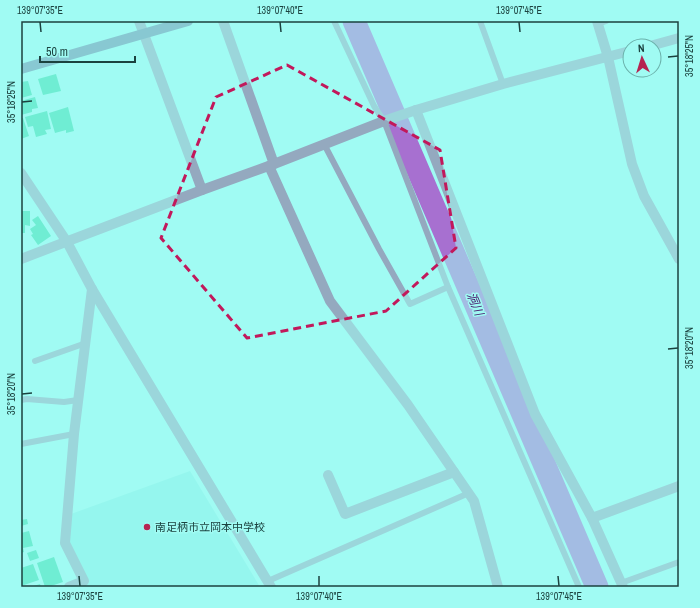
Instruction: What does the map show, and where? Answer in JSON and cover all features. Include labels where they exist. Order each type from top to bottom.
[{"type":"main road","points":[[21,69],[188,21]]},
{"type":"street","points":[[139,21],[202,190]]},
{"type":"street","points":[[223,21],[271,165],[330,301],[408,405],[474,501],[498,587]]},
{"type":"street","points":[[600,22],[632,164],[644,196],[679,259]]},
{"type":"street","points":[[662,43],[679,38]]},
{"type":"street","points":[[21,259],[416,110],[503,84],[622,53]]},
{"type":"street","points":[[416,110],[535,414],[592,518],[622,585]]},
{"type":"street","points":[[21,173],[66,242],[92,289],[270,584]]},
{"type":"street","points":[[69,587],[84,581],[65,543],[74,434],[92,289]]},
{"type":"street","points":[[328,475],[345,514],[454,472]]},
{"type":"street","points":[[592,518],[679,486]]},
{"type":"lane","points":[[334,21],[374,106],[384,121],[448,287],[579,587]]},
{"type":"lane","points":[[480,21],[503,84]]},
{"type":"lane","points":[[324,144],[379,249],[410,304],[448,287]]},
{"type":"lane","points":[[35,361],[86,343]]},
{"type":"lane","points":[[21,400],[27,399],[64,402],[78,400]]},
{"type":"lane","points":[[21,444],[74,434]]},
{"type":"lane","points":[[270,584],[469,493]]},
{"type":"lane","points":[[622,585],[679,562]]},
{"type":"highlighted area","points":[[287,65],[440,150],[456,248],[386,311],[247,338],[161,238],[216,97]]},
{"type":"shaded area","name":"南足柄市立岡本中学校","points":[[190,471],[260,587],[79,587],[89,583],[68,539],[71,514]]},
{"type":"building","points":[[56,74],[61,91],[43,95],[38,79]]},
{"type":"building","points":[[28,81],[32,95],[21,98],[21,82]]},
{"type":"building","points":[[35,97],[38,108],[32,109],[32,112],[21,115],[21,101]]},
{"type":"building","points":[[68,107],[74,131],[66,133],[66,130],[55,133],[49,113]]},
{"type":"building","points":[[47,111],[51,129],[45,130],[47,134],[36,137],[33,126],[28,127],[25,117]]},
{"type":"building","points":[[21,118],[23,118],[29,136],[21,139]]},
{"type":"building","points":[[21,211],[30,211],[30,226],[25,225],[25,233],[21,233]]},
{"type":"building","points":[[38,216],[51,236],[38,245],[31,235],[33,234],[30,229],[36,225],[32,220]]},
{"type":"building","points":[[27,519],[28,524],[21,526],[21,520]]},
{"type":"building","points":[[29,531],[33,546],[23,548],[24,552],[21,553],[21,533]]},
{"type":"building","points":[[36,550],[39,558],[30,561],[27,553]]},
{"type":"building","points":[[54,557],[63,582],[45,587],[37,563]]},
{"type":"building","points":[[33,564],[39,580],[21,586],[21,568]]},
{"type":"building","points":[[40,584],[41,587],[30,587]]},
{"type":"waterway","name":"洞川","points":[[354,21],[597,587]]},
{"type":"place","name":"南足柄市立岡本中学校","points":[[147,527]]}]
